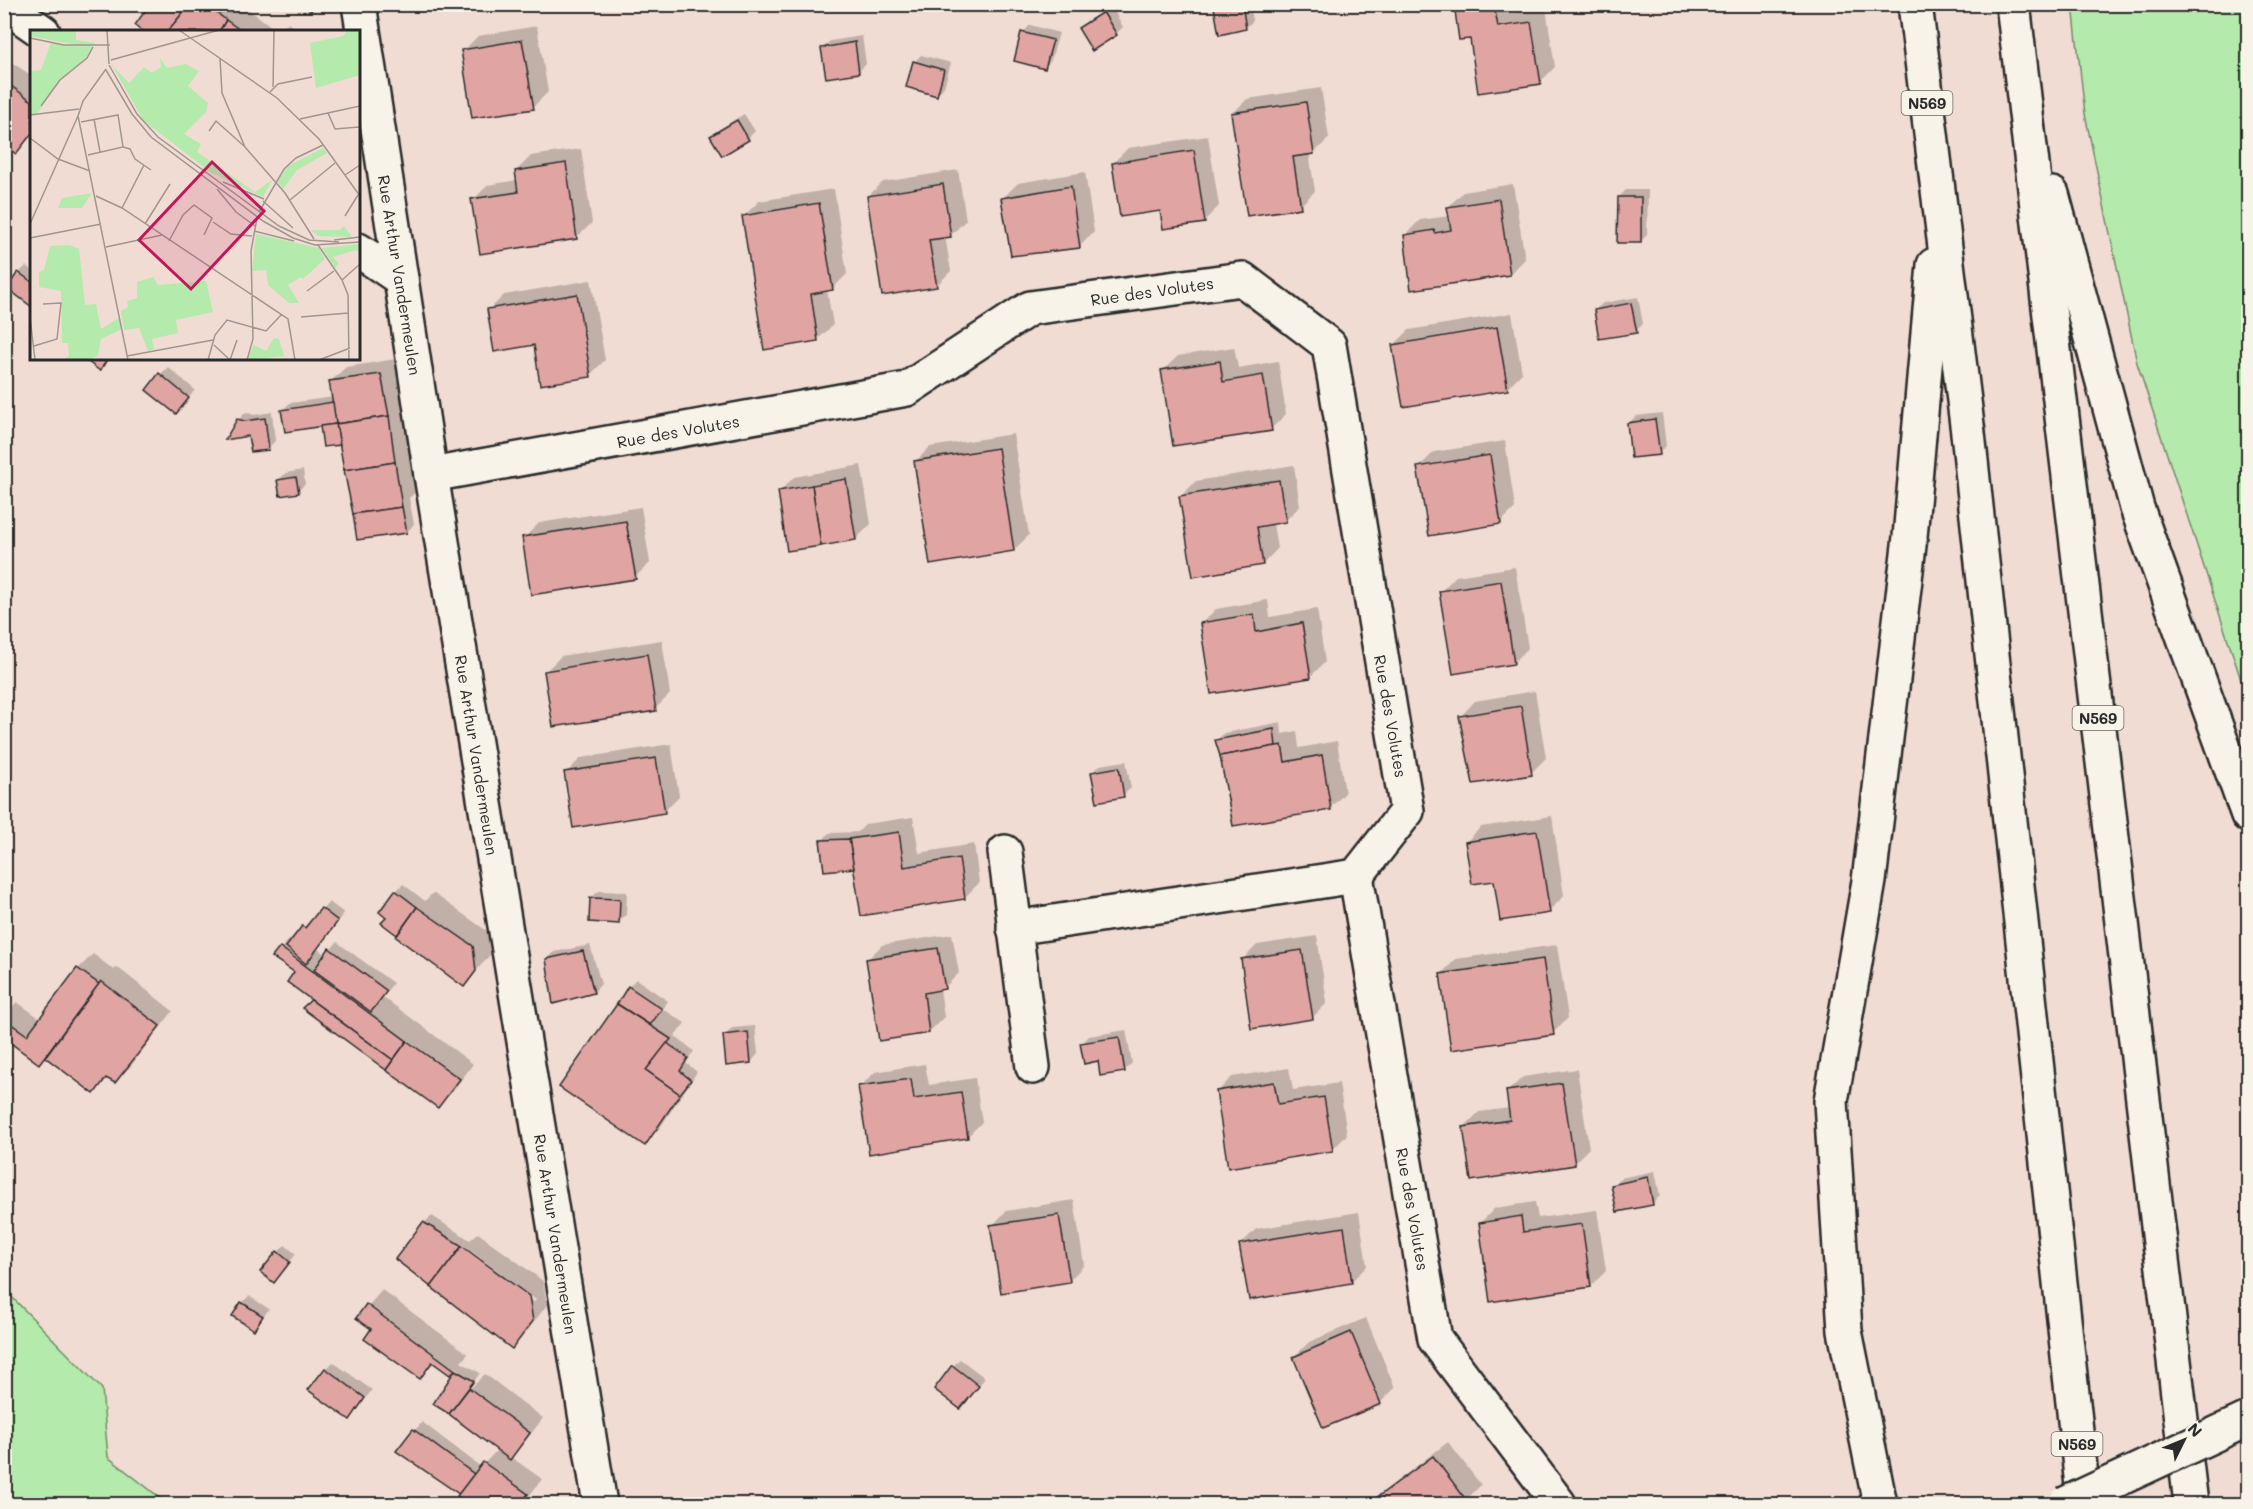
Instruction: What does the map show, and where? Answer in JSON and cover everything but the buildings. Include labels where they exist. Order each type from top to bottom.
[{"type":"main road","name":"Rue Arthur Vandermeulen","points":[[359,4],[431,475],[600,1504]]},
{"type":"main road","name":"N569","points":[[1915,4],[1968,432],[2084,1504]]},
{"type":"main road","name":"N569","points":[[2013,4],[2191,1504]]},
{"type":"main road","points":[[4,5],[40,30]]},
{"type":"main road","points":[[2023,85],[2137,508],[2248,815]]},
{"type":"main road","points":[[1880,1504],[1845,1331],[1831,1101],[1869,881],[1910,537],[1940,201]]},
{"type":"main road","points":[[360,251],[401,279]]},
{"type":"main road","name":"Rue des Volutes","points":[[431,475],[907,389],[1030,308],[1242,279],[1329,345],[1407,811],[1356,876],[1435,1339],[1559,1504]]},
{"type":"main road","points":[[1005,852],[1033,1067]]},
{"type":"main road","points":[[1014,928],[1356,876]]},
{"type":"main road","points":[[2065,1504],[2248,1419]]},
{"type":"green space","points":[[2073,5],[2248,5],[2248,701],[2137,363],[2085,114]]},
{"type":"green space","points":[[4,1289],[102,1389],[108,1457],[168,1504],[5,1504]]}]
